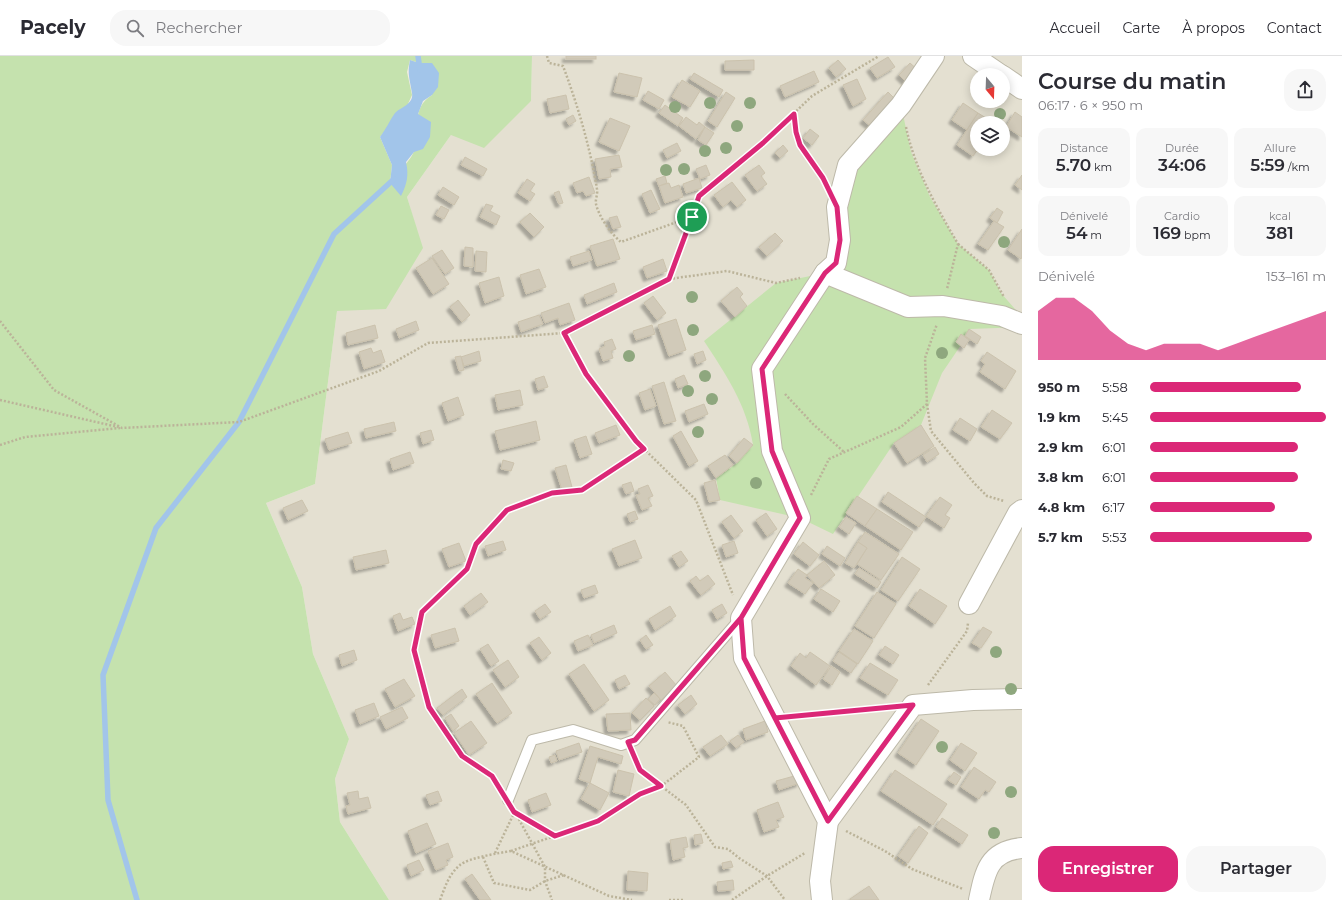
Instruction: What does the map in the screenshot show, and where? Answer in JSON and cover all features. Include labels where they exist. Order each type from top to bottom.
[{"type":"street","points":[[828,821],[744,658],[741,618],[800,518],[772,451],[762,369],[825,273],[836,263],[840,240],[837,207],[848,165],[901,105],[934,56]]},
{"type":"street","points":[[973,56],[990,68]]},
{"type":"street","points":[[1010,81],[1022,89]]},
{"type":"street","points":[[825,273],[908,307],[943,306],[1002,316],[1022,324]]},
{"type":"street","points":[[969,604],[1018,513],[1016,506]]},
{"type":"street","points":[[822,900],[820,881],[828,821],[913,705],[973,700],[1022,699]]},
{"type":"street","points":[[980,898],[983,881],[989,865],[999,854],[1022,848]]},
{"type":"lane","points":[[508,800],[532,740],[573,730],[621,745],[635,740],[741,618]]},
{"type":"path","points":[[547,56],[549,63],[563,66],[572,91],[586,135],[598,192],[596,204],[610,234],[620,242],[692,217]]},
{"type":"path","points":[[669,279],[699,196],[763,143],[812,96],[879,56]]},
{"type":"path","points":[[794,114],[796,132],[800,145],[823,178],[837,207]]},
{"type":"path","points":[[958,244],[989,270],[1005,298]]},
{"type":"path","points":[[0,445],[26,437],[122,428],[239,422],[379,370],[428,343],[564,333],[669,279],[727,271],[776,283],[825,273]]},
{"type":"path","points":[[0,320],[54,390],[122,428]]},
{"type":"path","points":[[564,333],[586,374],[636,441],[696,500],[741,618]]},
{"type":"path","points":[[782,391],[813,424],[844,452]]},
{"type":"path","points":[[0,400],[122,428]]},
{"type":"path","points":[[927,404],[931,431],[974,484],[987,496],[1016,506]]},
{"type":"path","points":[[552,900],[546,881],[545,867],[508,800],[492,776],[462,756],[429,707],[414,650],[422,612],[467,569],[476,544],[507,510],[552,493],[582,490],[644,449]]},
{"type":"path","points":[[775,718],[913,705],[967,631],[969,604]]},
{"type":"path","points":[[440,900],[447,881],[461,864],[495,853],[511,851],[598,821],[640,794],[661,786],[699,757],[683,726],[653,719]]},
{"type":"path","points":[[628,742],[640,770],[686,805],[716,847],[728,849],[767,876],[785,900]]},
{"type":"path","points":[[514,812],[555,836]]},
{"type":"path","points":[[495,853],[514,812]]},
{"type":"path","points":[[828,821],[884,850],[912,869],[980,898]]},
{"type":"path","points":[[732,900],[767,876],[825,843]]},
{"type":"path","points":[[511,851],[609,896],[632,900]]},
{"type":"path","points":[[483,857],[494,884],[530,890],[546,881],[565,875]]},
{"type":"path","points":[[669,900],[684,900]]},
{"type":"shaded area","points":[[532,56],[1022,56],[1022,900],[389,900],[340,822],[335,779],[349,739],[313,654],[302,587],[266,503],[315,484],[337,311],[422,248],[407,197],[451,135],[531,101]]},
{"type":"green space","points":[[0,56],[532,56],[531,101],[484,148],[451,135],[407,197],[423,248],[386,309],[337,311],[315,484],[266,503],[302,587],[313,654],[349,739],[335,779],[340,822],[389,900],[0,900]],"holes":[[[410,60],[419,63],[432,63],[432,95],[425,101],[418,113],[416,143],[413,154],[390,183],[392,165],[380,137],[396,113],[407,106],[412,95],[407,72]]]},
{"type":"green space","points":[[901,105],[911,152],[930,197],[958,244],[989,270],[1001,293],[1022,317],[1022,327],[970,329],[965,336],[961,335],[956,342],[961,345],[942,373],[921,425],[894,443],[833,534],[800,518],[720,500],[716,478],[737,463],[753,445],[746,416],[734,390],[704,341],[776,283],[825,273],[848,165]]},
{"type":"water","points":[[410,60],[419,63],[432,63],[439,73],[438,87],[432,95],[423,101],[418,114],[431,122],[430,137],[423,149],[414,152],[406,162],[407,179],[401,196],[390,183],[392,165],[380,137],[395,113],[411,100],[412,93],[409,73]]},
{"type":"building","points":[[566,56],[596,56],[596,59],[566,59]]},
{"type":"building","points":[[888,57],[895,67],[877,78],[870,68]]},
{"type":"building","points":[[754,60],[754,70],[725,70],[725,61]]},
{"type":"building","points":[[838,60],[846,69],[836,77],[829,68]]},
{"type":"building","points":[[910,63],[919,71],[908,84],[899,75]]},
{"type":"building","points":[[814,71],[819,82],[785,97],[780,86]]},
{"type":"building","points":[[619,73],[642,78],[637,97],[614,92]]},
{"type":"building","points":[[694,73],[723,90],[719,97],[690,79]]},
{"type":"building","points":[[857,79],[866,99],[853,106],[843,85]]},
{"type":"building","points":[[682,80],[700,91],[690,107],[672,97]]},
{"type":"building","points":[[648,91],[664,100],[659,109],[643,100]]},
{"type":"building","points":[[726,92],[735,98],[717,127],[708,121]]},
{"type":"building","points":[[888,92],[897,101],[873,128],[863,120]]},
{"type":"building","points":[[566,95],[569,109],[550,113],[547,99]]},
{"type":"building","points":[[963,103],[978,113],[976,116],[970,116],[970,125],[967,130],[952,120]]},
{"type":"building","points":[[665,105],[683,118],[678,126],[659,113]]},
{"type":"building","points":[[1015,112],[1022,117],[1022,137],[1010,130],[1010,120]]},
{"type":"building","points":[[978,113],[983,116],[976,116]]},
{"type":"building","points":[[573,115],[576,121],[569,125],[566,119]]},
{"type":"building","points":[[686,117],[697,125],[699,122],[705,127],[696,139],[679,126]]},
{"type":"building","points":[[610,118],[630,126],[619,151],[599,142]]},
{"type":"building","points":[[970,125],[970,154],[957,145]]},
{"type":"building","points":[[705,127],[714,133],[706,145],[698,140]]},
{"type":"building","points":[[810,129],[819,136],[812,145],[803,138]]},
{"type":"building","points":[[677,143],[681,151],[667,158],[663,150]]},
{"type":"building","points":[[783,145],[788,151],[780,158],[775,153]]},
{"type":"building","points":[[619,155],[622,167],[610,169],[611,177],[599,179],[595,159]]},
{"type":"building","points":[[465,157],[487,169],[483,176],[461,165]]},
{"type":"building","points":[[706,165],[710,175],[700,179],[696,169]]},
{"type":"building","points":[[759,165],[765,173],[761,176],[767,184],[757,191],[745,175]]},
{"type":"building","points":[[1022,175],[1022,190],[1015,185]]},
{"type":"building","points":[[665,176],[667,183],[659,186],[656,179]]},
{"type":"building","points":[[589,177],[595,193],[586,196],[583,191],[577,193],[573,183]]},
{"type":"building","points":[[699,178],[702,188],[686,193],[683,184]]},
{"type":"building","points":[[527,179],[535,184],[530,191],[535,194],[530,201],[518,193]]},
{"type":"building","points":[[732,182],[746,200],[737,207],[731,200],[723,207],[714,195]]},
{"type":"building","points":[[669,183],[671,188],[679,185],[683,197],[665,203],[659,186]]},
{"type":"building","points":[[443,187],[459,197],[454,205],[438,195]]},
{"type":"building","points":[[651,190],[660,209],[650,213],[642,194]]},
{"type":"building","points":[[559,191],[563,203],[559,204],[554,193]]},
{"type":"building","points":[[486,204],[493,206],[490,211],[500,216],[496,225],[480,217]]},
{"type":"building","points":[[441,206],[449,210],[444,219],[436,215]]},
{"type":"building","points":[[997,208],[1003,212],[997,223],[990,218]]},
{"type":"building","points":[[530,213],[544,227],[534,237],[520,222]]},
{"type":"building","points":[[617,216],[621,227],[613,229],[609,218]]},
{"type":"building","points":[[994,221],[1004,227],[988,250],[978,244]]},
{"type":"building","points":[[1022,229],[1022,257],[1021,259],[1008,250]]},
{"type":"building","points":[[775,233],[783,241],[767,256],[759,247]]},
{"type":"building","points":[[613,239],[620,259],[597,266],[590,246]]},
{"type":"building","points":[[465,247],[473,248],[473,267],[464,266]]},
{"type":"building","points":[[442,250],[454,268],[445,274],[432,256]]},
{"type":"building","points":[[476,251],[487,252],[486,272],[475,271]]},
{"type":"building","points":[[589,251],[592,260],[573,266],[570,257]]},
{"type":"building","points":[[432,258],[449,284],[433,294],[416,268]]},
{"type":"building","points":[[663,259],[667,271],[647,278],[643,267]]},
{"type":"building","points":[[539,269],[546,287],[526,294],[520,275]]},
{"type":"building","points":[[499,277],[504,296],[485,303],[479,283]]},
{"type":"building","points":[[614,283],[617,292],[587,304],[584,295]]},
{"type":"building","points":[[737,287],[743,294],[740,297],[747,306],[735,317],[721,301]]},
{"type":"building","points":[[653,296],[666,313],[657,320],[644,303]]},
{"type":"building","points":[[458,300],[470,315],[462,322],[450,307]]},
{"type":"building","points":[[569,303],[575,320],[560,325],[558,318],[545,323],[541,313]]},
{"type":"building","points":[[539,315],[543,324],[521,332],[518,322]]},
{"type":"building","points":[[676,319],[686,350],[669,356],[658,325]]},
{"type":"building","points":[[416,321],[419,330],[399,338],[396,329]]},
{"type":"building","points":[[375,325],[378,338],[348,345],[346,333]]},
{"type":"building","points":[[652,325],[655,334],[636,340],[633,331]]},
{"type":"building","points":[[969,329],[981,337],[977,344],[965,336]]},
{"type":"building","points":[[961,334],[969,340],[964,348],[956,342]]},
{"type":"building","points":[[612,339],[616,349],[611,351],[613,358],[603,361],[599,349],[605,346],[604,342]]},
{"type":"building","points":[[371,348],[373,353],[381,350],[385,362],[364,369],[359,352]]},
{"type":"building","points":[[479,351],[481,361],[464,366],[461,357]]},
{"type":"building","points":[[703,351],[706,360],[697,364],[694,354]]},
{"type":"building","points":[[987,352],[1016,371],[1005,389],[980,372],[985,364],[981,361]]},
{"type":"building","points":[[461,356],[464,370],[459,371],[455,357]]},
{"type":"building","points":[[684,375],[688,384],[678,388],[675,379]]},
{"type":"building","points":[[544,376],[548,387],[538,390],[535,379]]},
{"type":"building","points":[[664,382],[676,421],[664,424],[652,386]]},
{"type":"building","points":[[650,389],[656,406],[645,410],[639,393]]},
{"type":"building","points":[[520,390],[523,405],[498,410],[495,395]]},
{"type":"building","points":[[458,397],[464,415],[448,421],[442,403]]},
{"type":"building","points":[[704,404],[708,414],[689,422],[685,411]]},
{"type":"building","points":[[992,410],[1012,423],[1000,439],[981,427]]},
{"type":"building","points":[[960,418],[977,429],[970,441],[953,430]]},
{"type":"building","points":[[536,421],[540,440],[500,450],[495,431]]},
{"type":"building","points":[[394,422],[396,431],[366,438],[364,429]]},
{"type":"building","points":[[616,425],[620,435],[599,443],[595,433]]},
{"type":"building","points":[[921,425],[934,446],[907,463],[894,443]]},
{"type":"building","points":[[431,430],[434,440],[423,444],[420,433]]},
{"type":"building","points":[[681,431],[698,461],[689,466],[673,436]]},
{"type":"building","points":[[348,432],[352,443],[329,450],[325,439]]},
{"type":"building","points":[[586,436],[592,454],[580,458],[574,440]]},
{"type":"building","points":[[744,438],[753,445],[737,463],[729,456]]},
{"type":"building","points":[[935,447],[939,454],[927,462],[923,455]]},
{"type":"building","points":[[410,452],[414,463],[393,470],[390,459]]},
{"type":"building","points":[[725,455],[733,465],[716,478],[708,466]]},
{"type":"building","points":[[503,460],[514,463],[511,471],[501,469]]},
{"type":"building","points":[[566,465],[572,487],[562,490],[555,468]]},
{"type":"building","points":[[715,480],[720,500],[709,502],[704,483]]},
{"type":"building","points":[[631,482],[634,491],[626,494],[622,485]]},
{"type":"building","points":[[648,485],[653,496],[648,498],[652,506],[642,510],[636,495],[640,494],[638,489]]},
{"type":"building","points":[[888,492],[926,517],[919,527],[882,502]]},
{"type":"building","points":[[857,496],[877,509],[865,526],[846,513]]},
{"type":"building","points":[[940,497],[952,505],[945,515],[950,518],[944,528],[926,516]]},
{"type":"building","points":[[302,500],[308,511],[288,520],[283,508]]},
{"type":"building","points":[[877,509],[913,532],[901,550],[865,526]]},
{"type":"building","points":[[635,511],[638,519],[630,522],[627,514]]},
{"type":"building","points":[[766,513],[777,529],[767,536],[756,520]]},
{"type":"building","points":[[731,515],[743,531],[734,538],[722,522]]},
{"type":"building","points":[[846,517],[856,523],[849,534],[839,527]]},
{"type":"building","points":[[865,532],[899,554],[881,580],[857,564],[867,548],[858,542]]},
{"type":"building","points":[[635,540],[642,558],[619,566],[612,549]]},
{"type":"building","points":[[503,541],[506,550],[488,556],[485,546]]},
{"type":"building","points":[[734,541],[738,553],[726,557],[722,545]]},
{"type":"building","points":[[803,542],[819,555],[810,566],[794,554]]},
{"type":"building","points":[[858,542],[867,548],[854,568],[845,563]]},
{"type":"building","points":[[459,543],[466,561],[449,567],[442,549]]},
{"type":"building","points":[[827,546],[845,558],[840,566],[822,554]]},
{"type":"building","points":[[386,550],[389,563],[356,570],[353,557]]},
{"type":"building","points":[[681,551],[688,561],[679,567],[672,556]]},
{"type":"building","points":[[902,557],[920,569],[898,601],[881,590]]},
{"type":"building","points":[[824,561],[835,575],[819,588],[807,575]]},
{"type":"building","points":[[859,568],[881,582],[877,588],[855,574]]},
{"type":"building","points":[[798,569],[807,575],[805,578],[813,583],[805,594],[788,583]]},
{"type":"building","points":[[708,575],[715,584],[701,595],[690,581],[696,576],[700,581]]},
{"type":"building","points":[[595,585],[598,593],[584,598],[581,590]]},
{"type":"building","points":[[821,589],[840,601],[833,612],[814,599]]},
{"type":"building","points":[[920,589],[947,606],[935,624],[909,606]]},
{"type":"building","points":[[877,592],[896,604],[874,638],[855,626]]},
{"type":"building","points":[[481,593],[488,602],[470,615],[464,606]]},
{"type":"building","points":[[545,604],[551,612],[540,619],[535,611]]},
{"type":"building","points":[[722,604],[727,613],[717,619],[712,610]]},
{"type":"building","points":[[670,606],[676,616],[655,630],[649,619]]},
{"type":"building","points":[[400,613],[403,620],[412,617],[415,624],[398,631],[393,616]]},
{"type":"building","points":[[614,625],[617,633],[594,643],[591,635]]},
{"type":"building","points":[[983,627],[992,632],[981,648],[972,643]]},
{"type":"building","points":[[455,628],[459,641],[435,648],[431,635]]},
{"type":"building","points":[[854,629],[873,641],[858,664],[839,651]]},
{"type":"building","points":[[588,635],[593,645],[578,651],[574,641]]},
{"type":"building","points":[[646,635],[653,645],[646,649],[640,640]]},
{"type":"building","points":[[539,637],[551,653],[542,660],[530,643]]},
{"type":"building","points":[[488,644],[499,661],[491,666],[480,649]]},
{"type":"building","points":[[885,646],[899,655],[893,664],[879,655]]},
{"type":"building","points":[[354,650],[357,660],[342,666],[339,655]]},
{"type":"building","points":[[810,652],[830,666],[816,685],[791,666],[800,653],[806,658]]},
{"type":"building","points":[[839,652],[857,664],[851,673],[833,661]]},
{"type":"building","points":[[508,660],[519,677],[505,687],[493,670]]},
{"type":"building","points":[[870,663],[898,680],[888,695],[860,678]]},
{"type":"building","points":[[584,664],[609,700],[594,711],[569,674]]},
{"type":"building","points":[[831,666],[840,672],[832,685],[823,679]]},
{"type":"building","points":[[665,672],[677,686],[661,700],[649,686]]},
{"type":"building","points":[[625,675],[630,684],[619,689],[615,680]]},
{"type":"building","points":[[404,679],[415,696],[395,707],[385,689]]},
{"type":"building","points":[[492,683],[512,713],[497,723],[476,694]]},
{"type":"building","points":[[462,689],[467,697],[443,715],[437,708]]},
{"type":"building","points":[[654,693],[660,699],[655,705],[648,699]]},
{"type":"building","points":[[691,695],[697,704],[685,714],[678,705]]},
{"type":"building","points":[[646,698],[654,706],[640,720],[632,713]]},
{"type":"building","points":[[374,703],[379,716],[360,724],[355,710]]},
{"type":"building","points":[[402,707],[408,718],[386,729],[380,717]]},
{"type":"building","points":[[630,713],[631,730],[608,731],[606,714]]},
{"type":"building","points":[[451,714],[459,726],[453,731],[445,718]]},
{"type":"building","points":[[921,719],[939,731],[916,765],[898,753]]},
{"type":"building","points":[[471,721],[487,743],[469,755],[454,733]]},
{"type":"building","points":[[765,721],[768,732],[746,740],[743,729]]},
{"type":"building","points":[[721,735],[728,744],[710,756],[703,747]]},
{"type":"building","points":[[738,735],[744,742],[736,748],[730,741]]},
{"type":"building","points":[[579,743],[582,752],[559,760],[556,751]]},
{"type":"building","points":[[961,743],[977,753],[965,771],[950,760]]},
{"type":"building","points":[[590,746],[623,756],[621,764],[598,757],[590,783],[579,779]]},
{"type":"building","points":[[555,755],[557,761],[551,763],[549,757]]},
{"type":"building","points":[[974,767],[996,782],[989,792],[985,790],[979,799],[961,787]]},
{"type":"building","points":[[618,770],[634,774],[629,796],[613,792]]},
{"type":"building","points":[[895,770],[947,804],[933,825],[881,791]]},
{"type":"building","points":[[954,772],[961,777],[956,785],[948,780]]},
{"type":"building","points":[[798,775],[800,783],[779,790],[776,781]]},
{"type":"building","points":[[590,783],[609,793],[600,810],[581,799]]},
{"type":"building","points":[[358,791],[359,799],[368,797],[371,808],[348,814],[346,806],[350,805],[347,793]]},
{"type":"building","points":[[438,791],[442,801],[430,805],[426,795]]},
{"type":"building","points":[[546,793],[551,805],[532,812],[528,800]]},
{"type":"building","points":[[778,802],[784,817],[776,820],[779,827],[764,832],[757,810]]},
{"type":"building","points":[[942,818],[968,835],[962,844],[936,827]]},
{"type":"building","points":[[427,823],[436,844],[416,853],[408,831]]},
{"type":"building","points":[[919,826],[928,833],[908,863],[898,856]]},
{"type":"building","points":[[701,834],[703,843],[695,845],[694,835]]},
{"type":"building","points":[[686,837],[688,847],[683,848],[685,857],[673,860],[670,840]]},
{"type":"building","points":[[448,843],[453,857],[446,860],[448,865],[436,870],[428,851]]},
{"type":"building","points":[[419,860],[424,870],[411,876],[407,865]]},
{"type":"building","points":[[731,861],[733,867],[723,869],[722,863]]},
{"type":"building","points":[[628,871],[648,873],[647,891],[627,890]]},
{"type":"building","points":[[472,874],[491,900],[480,900],[465,879]]},
{"type":"building","points":[[733,880],[734,890],[718,891],[717,882]]},
{"type":"building","points":[[869,886],[879,900],[850,899]]},
{"type":"waterway","points":[[418,56],[420,70]]},
{"type":"waterway","points":[[137,900],[108,800],[103,675],[156,528],[239,422],[334,234],[394,179]]},
{"type":"route","points":[[692,217],[669,279],[564,333],[586,374],[636,441],[644,449],[582,490],[552,493],[507,510],[476,544],[467,569],[422,612],[414,650],[429,707],[462,756],[492,776],[514,812],[555,836],[598,821],[640,794],[661,786],[640,770],[628,742],[635,740],[741,618],[744,658],[775,718],[913,705],[828,821],[744,658],[741,618],[800,518],[772,451],[762,369],[825,273],[836,263],[840,240],[837,207],[823,178],[806,156],[800,145],[796,132],[794,114],[763,143],[699,196],[692,217]]}]
